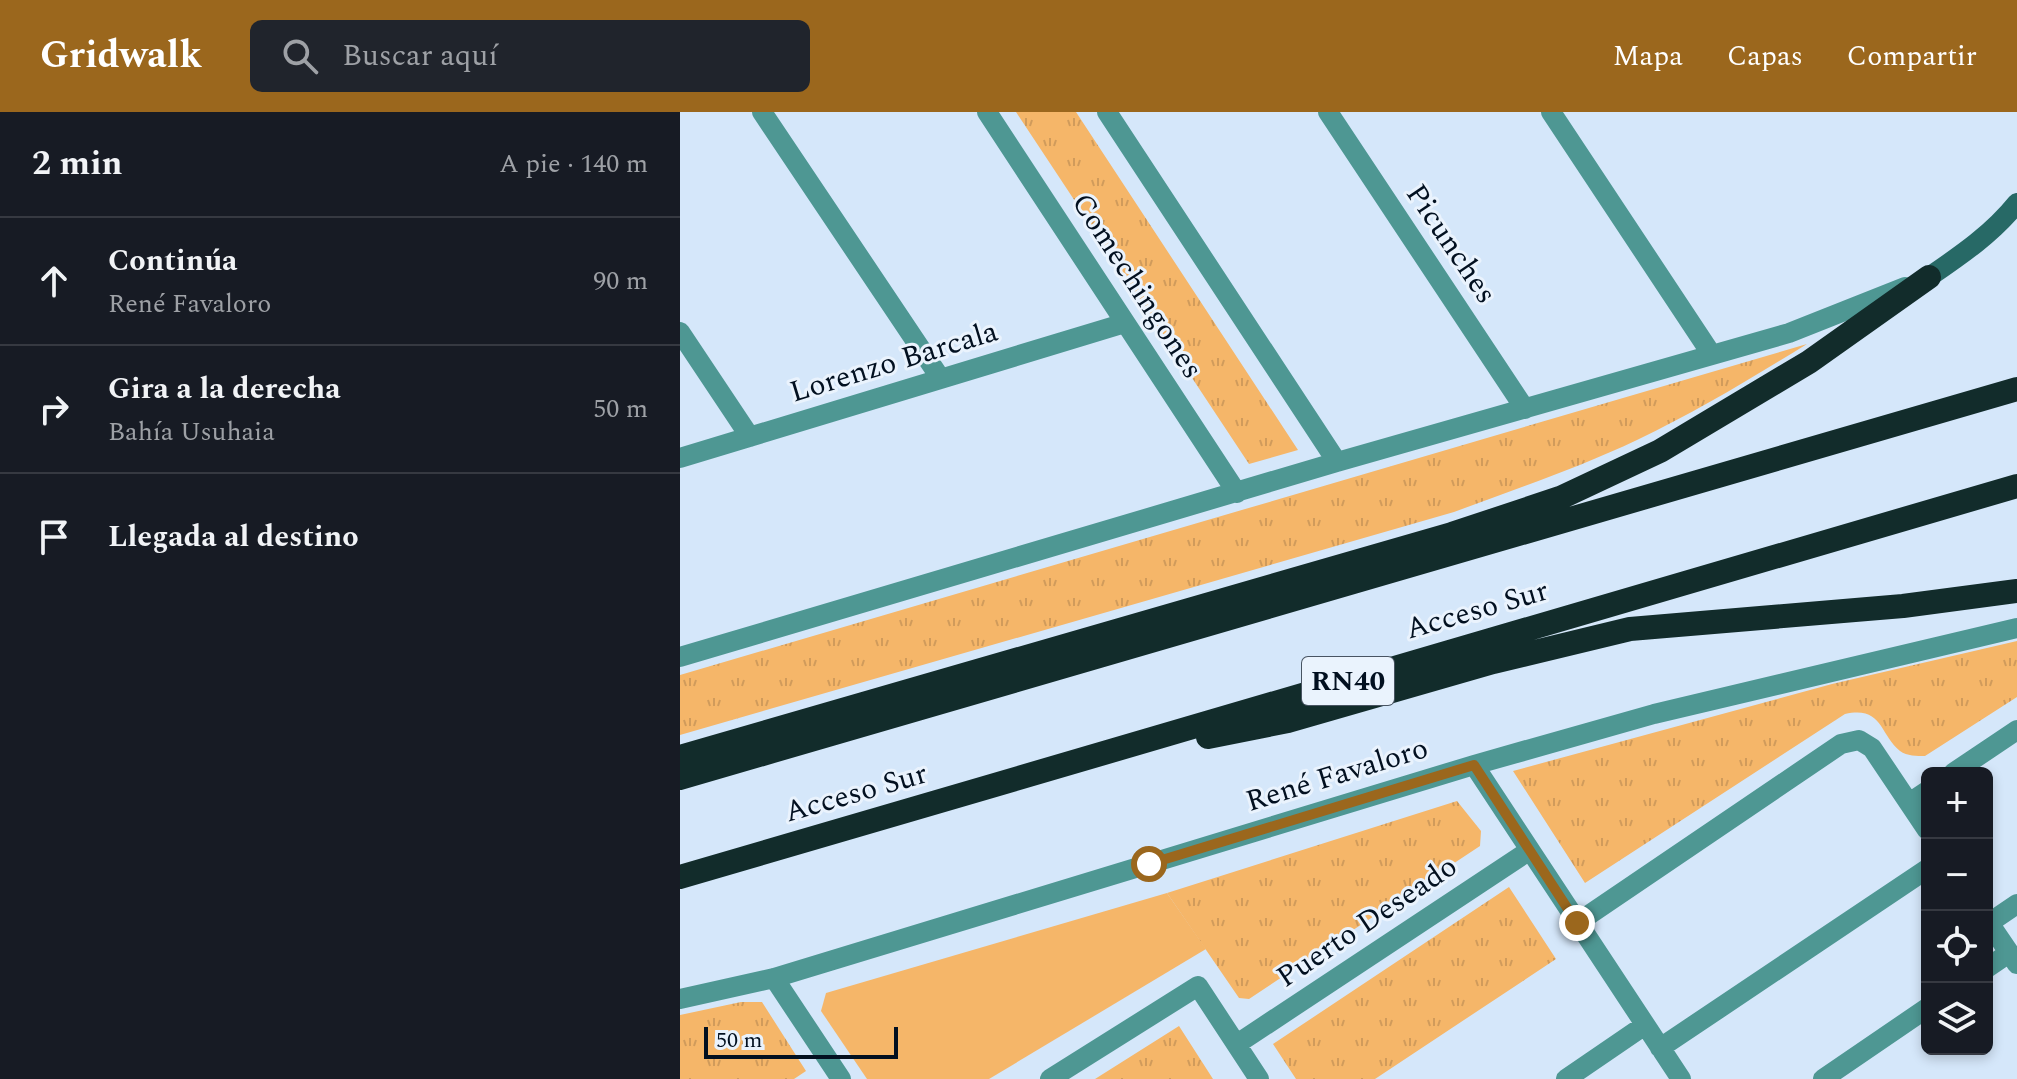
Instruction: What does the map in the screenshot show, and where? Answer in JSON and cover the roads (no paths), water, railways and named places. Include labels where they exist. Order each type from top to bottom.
[{"type":"highway","points":[[680,757],[1452,534],[1560,498],[1688,435],[1809,362],[1929,277]]},
{"type":"highway","name":"Acceso Sur","points":[[680,778],[2017,389]]},
{"type":"highway","name":"Acceso Sur","points":[[680,877],[2017,486]]},
{"type":"highway","points":[[1049,770],[1288,721],[1493,662],[1630,629],[1903,606],[2017,591]]},
{"type":"main road","points":[[1929,277],[1976,245],[2017,203]]},
{"type":"street","points":[[762,112],[941,379]]},
{"type":"street","name":"Comechingones","points":[[987,112],[1237,493]]},
{"type":"street","points":[[1107,112],[1337,462]]},
{"type":"street","name":"Picunches","points":[[1328,112],[1525,409]]},
{"type":"street","points":[[1551,112],[1712,355]]},
{"type":"street","points":[[680,657],[1337,462],[1789,333],[1929,277]]},
{"type":"street","name":"Lorenzo Barcala","points":[[680,458],[1125,323]]},
{"type":"street","points":[[680,332],[750,437]]},
{"type":"street","name":"René Favaloro","points":[[680,999],[774,978],[1474,765],[1654,714],[2017,628]]},
{"type":"street","points":[[1962,767],[2017,730]]},
{"type":"street","points":[[1577,923],[1841,744],[1859,740],[1872,748],[1921,821]]},
{"type":"street","points":[[1474,765],[1681,1079]]},
{"type":"street","points":[[1909,803],[1921,795]]},
{"type":"street","name":"Puerto Deseado","points":[[1237,1044],[1530,850]]},
{"type":"street","points":[[1660,1048],[1921,873]]},
{"type":"street","points":[[1993,918],[2017,904]]},
{"type":"street","points":[[1993,928],[2013,958],[1993,966]]},
{"type":"street","points":[[774,978],[835,1077]]},
{"type":"street","points":[[1050,1079],[1198,986],[1259,1079]]},
{"type":"street","points":[[1823,1079],[1921,1012]]},
{"type":"street","points":[[1566,1079],[1645,1025]]}]
